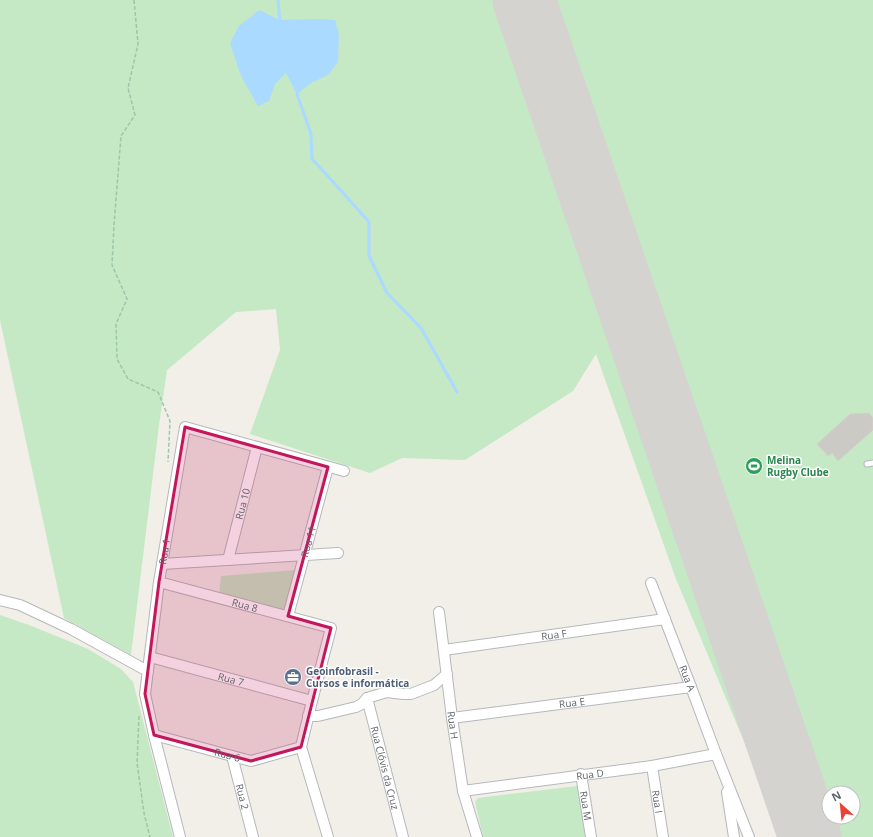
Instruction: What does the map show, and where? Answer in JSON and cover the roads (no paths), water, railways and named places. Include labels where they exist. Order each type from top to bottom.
[{"type":"street","name":"Rua 1","points":[[180,837],[145,694],[159,582],[185,427],[344,471]]},
{"type":"street","name":"Rua 10","points":[[228,560],[257,447]]},
{"type":"street","name":"Rua 11","points":[[288,616],[328,467]]},
{"type":"street","points":[[162,564],[338,553]]},
{"type":"street","name":"Rua 8","points":[[159,582],[331,628],[312,701]]},
{"type":"street","name":"Rua A","points":[[651,583],[716,754],[750,837]]},
{"type":"street","points":[[0,600],[20,605],[71,629],[148,671]]},
{"type":"street","name":"Rua H","points":[[440,612],[452,718],[464,790],[477,837]]},
{"type":"street","name":"Rua F","points":[[444,650],[665,619]]},
{"type":"street","name":"Rua 7","points":[[150,657],[312,701]]},
{"type":"street","points":[[308,716],[318,716],[356,707],[362,704],[367,698],[387,692],[411,694],[434,685],[446,674]]},
{"type":"street","name":"Rua E","points":[[452,718],[691,687]]},
{"type":"street","name":"Rua Clóvis da Cruz","points":[[367,698],[404,837]]},
{"type":"street","points":[[312,701],[301,747],[328,837]]},
{"type":"street","name":"Rua 6","points":[[154,735],[251,761],[301,747]]},
{"type":"street","name":"Rua D","points":[[464,790],[652,766],[716,754]]},
{"type":"street","name":"Rua 2","points":[[232,756],[253,837]]},
{"type":"street","name":"Rua I","points":[[652,766],[663,837]]},
{"type":"street","name":"Rua A","points":[[724,772],[734,837]]},
{"type":"street","name":"Rua M","points":[[581,774],[591,837]]},
{"type":"lane","points":[[867,464],[873,463]]},
{"type":"water","points":[[259,10],[280,20],[335,20],[339,35],[338,62],[328,75],[311,83],[297,94],[286,73],[275,84],[269,101],[258,106],[241,76],[230,43],[239,26]]},
{"type":"waterway","points":[[278,0],[280,23]]},
{"type":"waterway","points":[[298,91],[297,94],[311,134],[312,159],[369,222],[369,256],[387,293],[421,328],[457,392]]},
{"type":"place","name":"Melina Rugby Clube","points":[[754,466]]},
{"type":"place","name":"Geoinfobrasil - Cursos e informática","points":[[293,677]]}]
